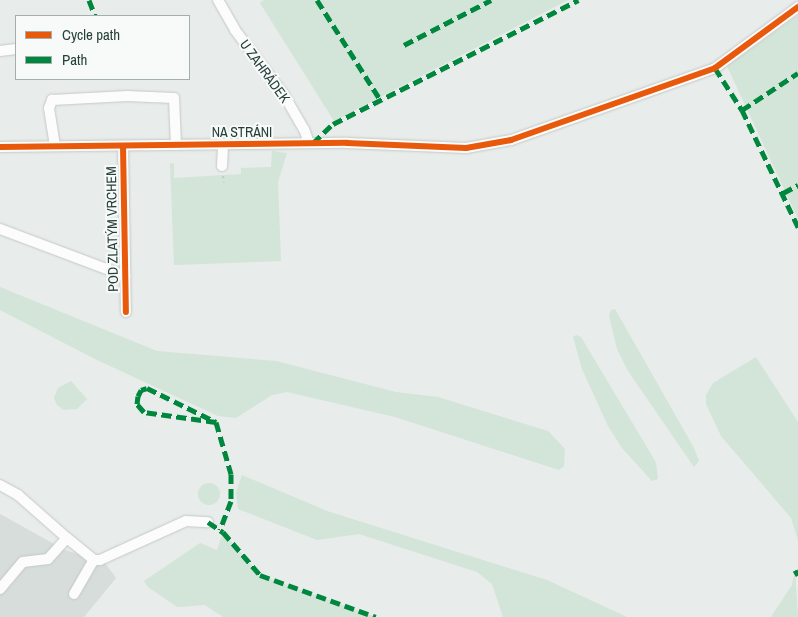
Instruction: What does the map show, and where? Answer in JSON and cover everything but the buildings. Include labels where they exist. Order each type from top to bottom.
[{"type":"street","name":"U ZAHRÁDEK","points":[[218,0],[235,30],[284,95],[304,129],[309,143]]},
{"type":"street","name":"NA STRÁNI","points":[[0,147],[309,143],[466,148],[512,140],[715,68],[798,7]]},
{"type":"street","points":[[0,51],[15,49]]},
{"type":"street","points":[[56,146],[49,105],[52,100],[127,96],[174,98],[176,145]]},
{"type":"street","points":[[222,166],[223,144]]},
{"type":"street","name":"POD ZLATÝM VRCHEM","points":[[123,146],[126,312]]},
{"type":"street","name":"POD ZLATÝM VRCHEM","points":[[0,229],[125,276]]},
{"type":"street","points":[[0,485],[18,495],[94,560],[100,560],[186,521],[208,522]]},
{"type":"street","points":[[0,589],[23,562],[48,559],[67,538]]},
{"type":"street","points":[[74,594],[94,560]]},
{"type":"shaded area","points":[[0,514],[65,550],[105,563],[116,578],[84,617],[0,617]]},
{"type":"green space","points":[[264,0],[568,0],[334,121],[260,3]]},
{"type":"green space","points":[[798,15],[798,219],[727,66]]},
{"type":"green space","points":[[272,151],[287,153],[278,182],[281,261],[174,265],[170,164],[174,163],[174,178],[241,174],[241,168],[271,167]]},
{"type":"green space","points":[[0,287],[157,351],[276,361],[396,392],[438,397],[548,431],[565,449],[564,466],[559,470],[395,417],[287,392],[272,395],[236,418],[218,416],[97,360],[0,310]]},
{"type":"green space","points":[[615,309],[694,448],[699,461],[694,467],[628,371],[617,349],[609,316],[611,310]]},
{"type":"green space","points":[[576,335],[581,337],[656,463],[658,479],[652,481],[622,448],[608,426],[582,369],[573,337]]},
{"type":"green space","points":[[756,357],[798,422],[798,540],[791,518],[721,436],[706,404],[706,395],[713,383]]},
{"type":"green space","points":[[71,381],[87,399],[77,409],[64,410],[57,405],[54,398],[58,388]]},
{"type":"green space","points":[[242,475],[327,511],[547,580],[627,617],[503,617],[492,584],[477,572],[359,534],[317,540],[238,509],[236,493]]},
{"type":"green space","points":[[209,483],[217,486],[220,494],[217,502],[209,505],[201,502],[198,494],[201,486]]},
{"type":"green space","points":[[223,532],[260,575],[376,617],[223,617],[205,605],[177,607],[148,587],[144,581],[200,543],[217,550]]},
{"type":"green space","points":[[795,570],[798,617],[771,617],[792,585]]},
{"type":"marked path","points":[[89,0],[95,15]]},
{"type":"marked path","points":[[317,0],[381,101]]},
{"type":"marked path","points":[[404,45],[491,0]]},
{"type":"marked path","points":[[313,143],[333,124],[579,0]]},
{"type":"marked path","points":[[715,68],[742,110],[798,227]]},
{"type":"marked path","points":[[742,110],[798,73]]},
{"type":"marked path","points":[[783,193],[798,185]]},
{"type":"marked path","points":[[216,422],[144,412],[137,404],[138,396],[141,390],[147,388],[216,422],[231,474],[231,501],[220,530]]},
{"type":"marked path","points":[[208,522],[223,532],[260,575],[376,617]]},
{"type":"marked path","points":[[795,570],[798,575]]},
{"type":"cycle path","points":[[0,147],[347,143],[466,148],[511,140],[715,68],[798,7]]},
{"type":"cycle path","points":[[123,146],[126,312]]}]
